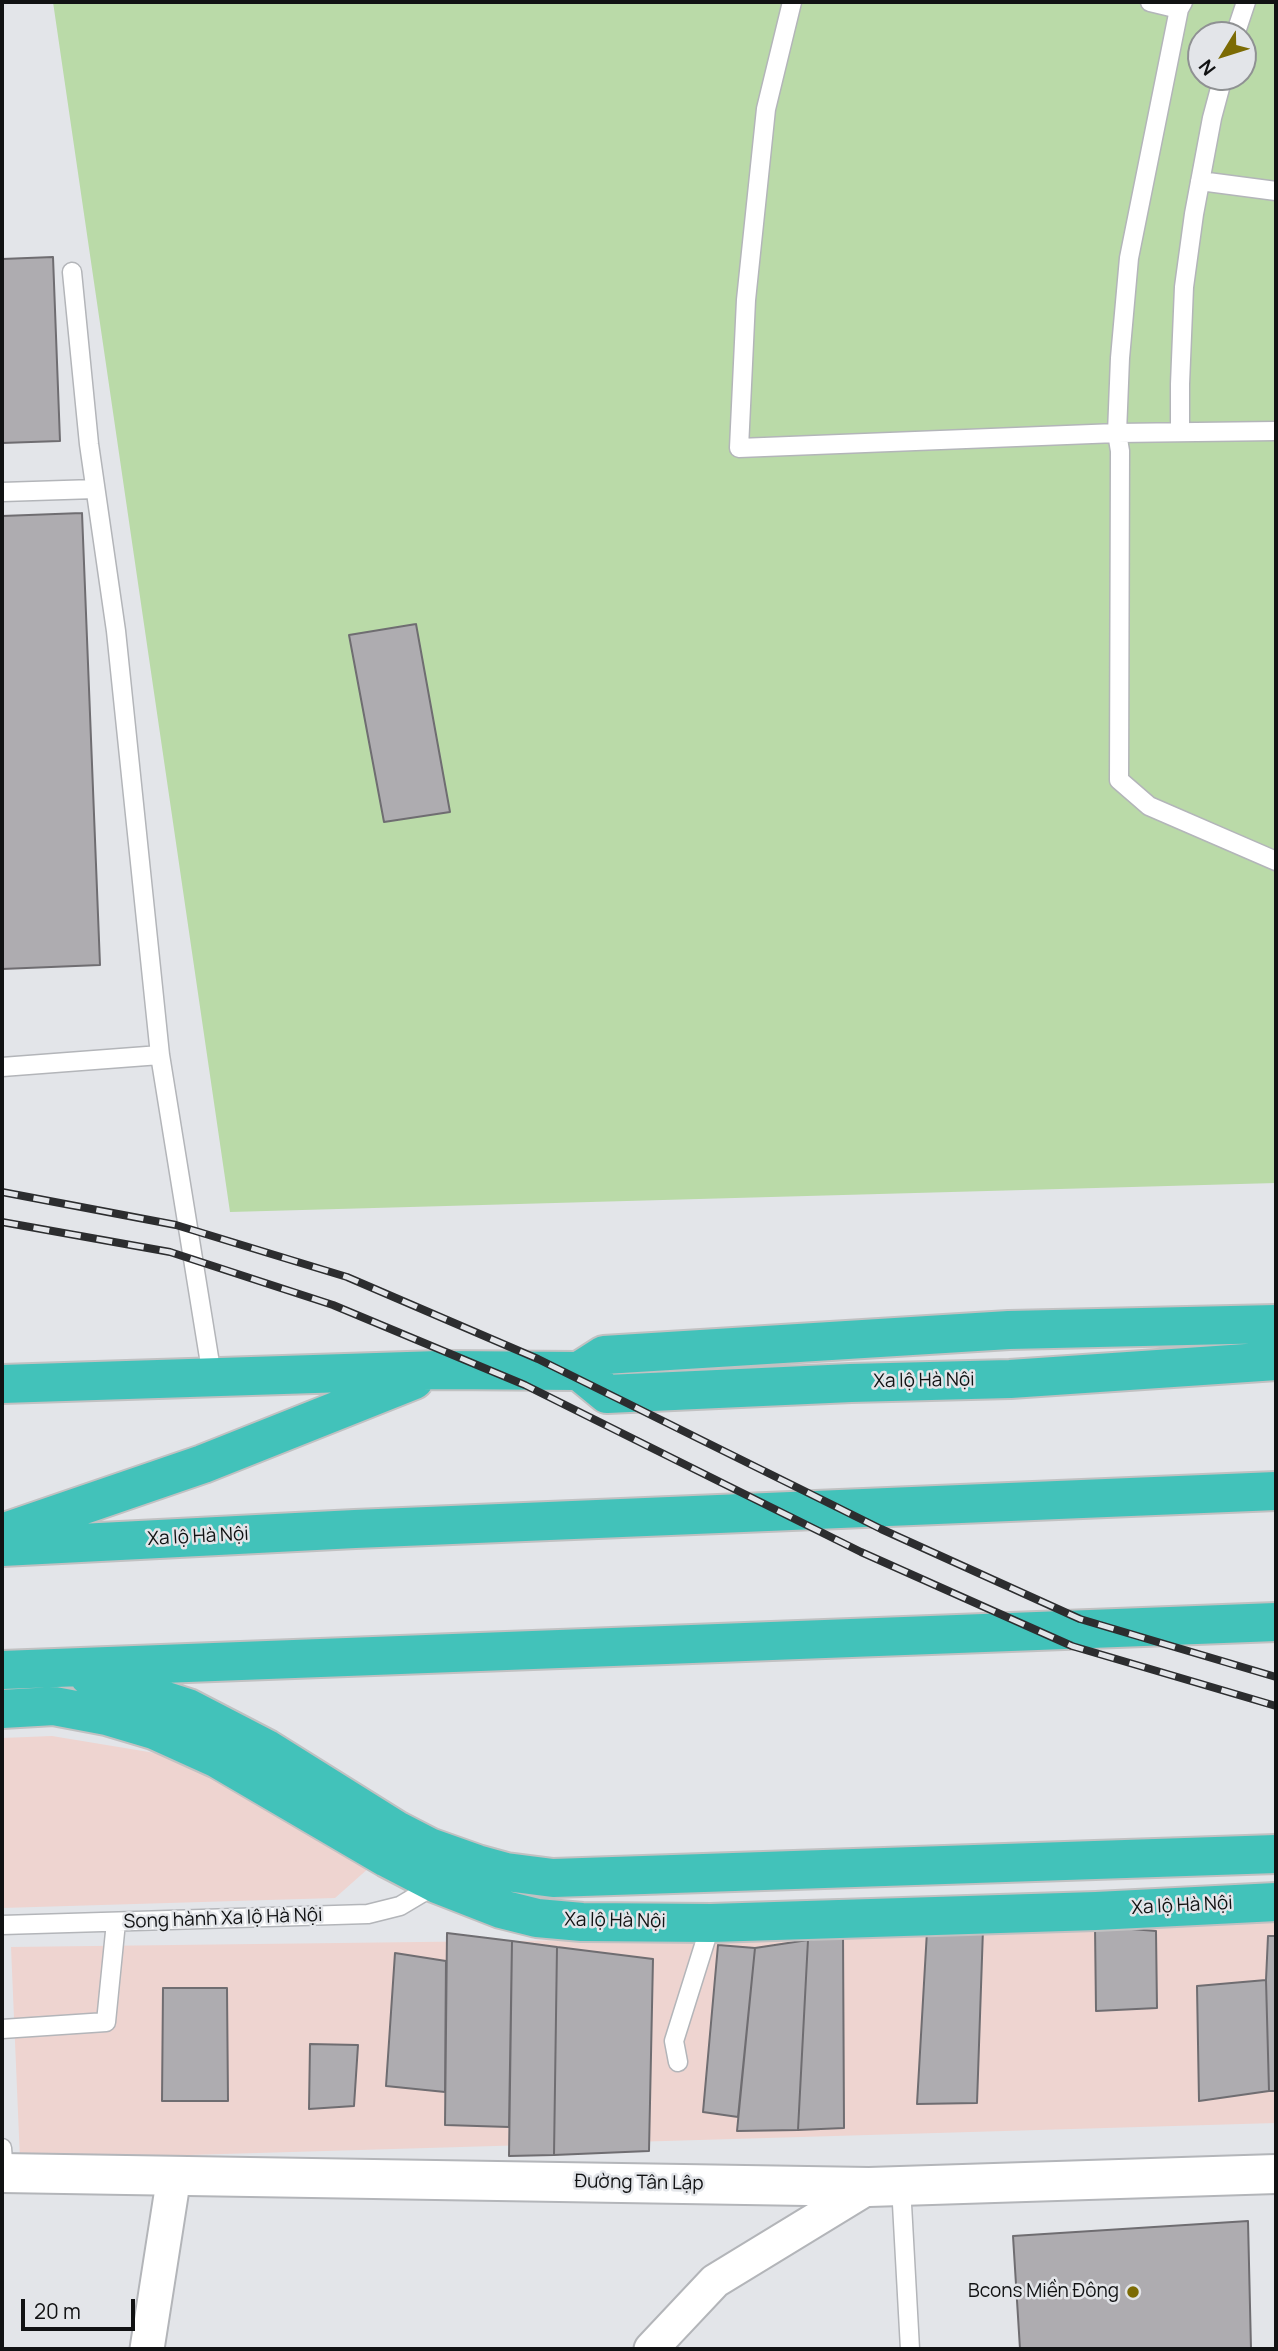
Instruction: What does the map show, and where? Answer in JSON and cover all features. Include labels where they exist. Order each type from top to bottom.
[{"type":"highway","points":[[2,1384],[439,1370],[579,1371],[604,1355],[1009,1330],[1276,1324]]},
{"type":"highway","points":[[1171,1326],[1171,1368]]},
{"type":"highway","name":"Xa lộ Hà Nội","points":[[579,1371],[607,1394],[851,1382],[1010,1379],[1276,1361]]},
{"type":"highway","points":[[2,1533],[203,1464],[439,1370]]},
{"type":"highway","name":"Xa lộ Hà Nội","points":[[2,1547],[355,1529],[1276,1491]]},
{"type":"highway","name":"Xa lộ Hà Nội","points":[[2,1670],[1276,1622]]},
{"type":"highway","name":"Xa lộ Hà Nội","points":[[64,1668],[200,1713],[267,1749],[398,1831],[429,1847],[445,1870],[501,1909],[558,1921],[711,1923],[1096,1911],[1268,1902]]},
{"type":"highway","name":"Xa lộ Hà Nội","points":[[2,1709],[54,1706],[107,1716],[154,1730],[218,1759],[387,1858],[445,1870],[506,1872],[553,1878],[1269,1854]]},
{"type":"highway","points":[[1268,1902],[1269,1854]]},
{"type":"street","name":"Đường Tân Lập","points":[[2,2165],[174,2176],[885,2186],[1276,2174]]},
{"type":"street","points":[[147,2349],[174,2176]]},
{"type":"street","points":[[651,2349],[715,2281],[885,2186]]},
{"type":"lane","points":[[792,2],[766,108],[746,300],[738,448],[1117,433],[1276,431]]},
{"type":"lane","points":[[1150,2],[1181,6],[1129,258],[1120,358],[1117,433],[1120,451],[1119,780],[1149,806],[1276,861]]},
{"type":"lane","points":[[1240,21],[1246,2]]},
{"type":"lane","points":[[1180,432],[1185,287],[1200,181],[1220,91]]},
{"type":"lane","points":[[1200,181],[1276,191]]},
{"type":"lane","points":[[72,272],[89,444],[116,631],[160,1055],[212,1376]]},
{"type":"lane","points":[[2,492],[95,489]]},
{"type":"lane","points":[[2,1067],[160,1055]]},
{"type":"lane","name":"Song hành Xa lộ Hà Nội","points":[[2,1925],[368,1914],[400,1906],[445,1870]]},
{"type":"lane","points":[[2,2029],[106,2022],[116,1922]]},
{"type":"lane","points":[[678,2062],[674,2041],[711,1923]]},
{"type":"lane","points":[[885,2186],[909,2349]]},
{"type":"shaded area","points":[[52,1736],[173,1756],[370,1867],[335,1898],[2,1908],[2,1738]]},
{"type":"shaded area","points":[[1276,1922],[1276,2123],[20,2160],[11,1947],[584,1940]]},
{"type":"green space","points":[[53,2],[1276,2],[1276,1183],[230,1212]]},
{"type":"building","points":[[53,257],[60,441],[2,443],[2,259]]},
{"type":"building","points":[[82,513],[100,965],[2,969],[2,516]]},
{"type":"building","points":[[416,624],[450,812],[384,822],[349,635]]},
{"type":"building","points":[[1095,1926],[1156,1931],[1157,2008],[1096,2011]]},
{"type":"building","points":[[983,1929],[977,2103],[917,2104],[927,1931]]},
{"type":"building","points":[[447,1933],[512,1941],[509,2127],[445,2125]]},
{"type":"building","points":[[843,1933],[844,2128],[798,2130],[808,1940]]},
{"type":"building","points":[[1268,1936],[1276,1936],[1276,2091],[1269,2091],[1266,1980]]},
{"type":"building","points":[[808,1940],[798,2130],[737,2131],[755,1948]]},
{"type":"building","points":[[512,1941],[557,1947],[554,2155],[509,2156]]},
{"type":"building","points":[[718,1945],[755,1948],[738,2117],[703,2112]]},
{"type":"building","points":[[557,1947],[653,1959],[649,2151],[554,2155]]},
{"type":"building","points":[[395,1953],[446,1961],[445,2092],[386,2086]]},
{"type":"building","points":[[1266,1980],[1269,2091],[1199,2101],[1197,1986]]},
{"type":"building","points":[[163,1988],[227,1988],[228,2101],[162,2101]]},
{"type":"building","points":[[310,2044],[358,2045],[354,2106],[309,2109]]},
{"type":"building","name":"Bcons Miền Đông","points":[[1248,2221],[1251,2349],[1020,2349],[1013,2236]]},
{"type":"railway","points":[[2,1192],[176,1225],[347,1277],[538,1359],[881,1529],[1080,1619],[1276,1677]]},
{"type":"railway","points":[[2,1222],[170,1252],[333,1305],[525,1385],[861,1552],[1072,1646],[1276,1706]]},
{"type":"place","name":"Bcons Miền Đông","points":[[1133,2292]]}]
